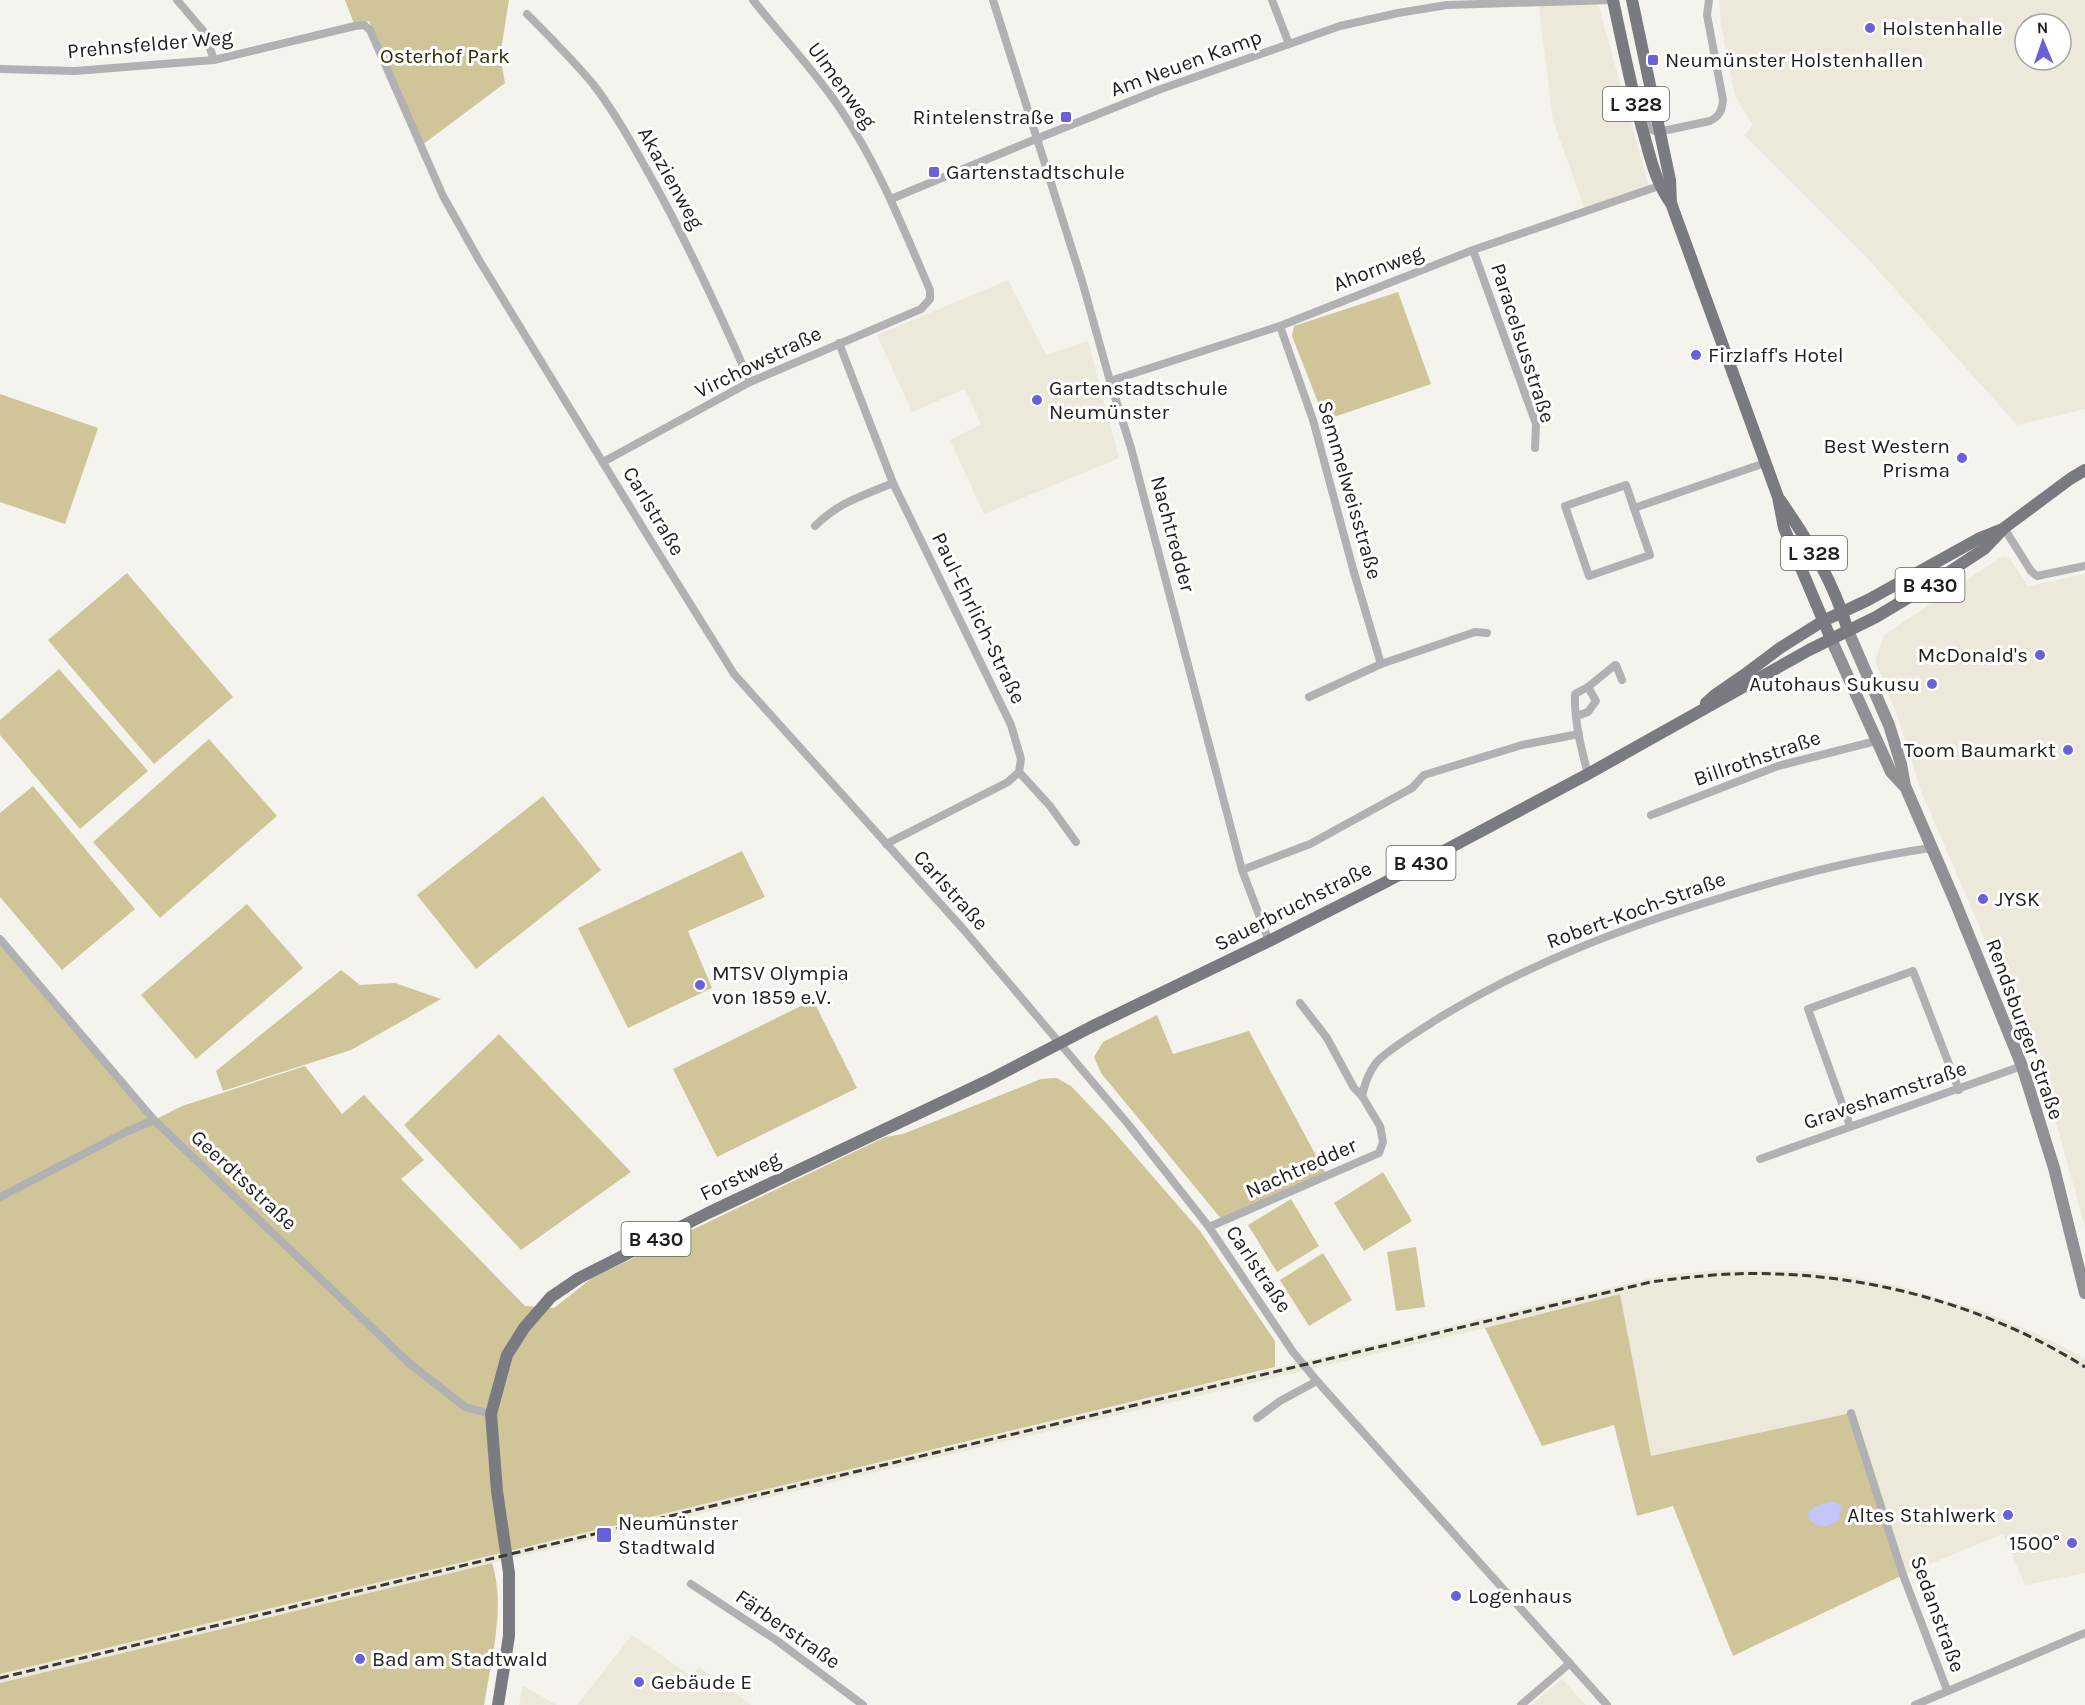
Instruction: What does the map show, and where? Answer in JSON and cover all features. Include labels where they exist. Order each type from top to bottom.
[{"type":"main road","name":"Rendsburger Straße","points":[[1613,0],[1638,113],[1659,186],[1671,203],[1778,497],[1784,528],[1831,639]]},
{"type":"main road","name":"Rendsburger Straße","points":[[1632,0],[1658,132],[1670,180],[1671,203]]},
{"type":"main road","name":"B 430","points":[[1831,639],[1876,618],[1984,549],[2004,528],[2070,478],[2085,470]]},
{"type":"main road","name":"Rendsburger Straße","points":[[1778,497],[1799,527],[1829,579],[1848,631]]},
{"type":"main road","name":"B 430","points":[[1823,621],[1980,538],[2004,528]]},
{"type":"main road","name":"Sauerbruchstraße","points":[[1699,710],[1714,695],[1779,648],[1823,621]]},
{"type":"main road","name":"Sauerbruchstraße","points":[[1059,1043],[1382,884],[1588,774],[1699,710],[1722,700],[1831,639]]},
{"type":"main road","name":"Forstweg","points":[[498,1705],[509,1636],[509,1573],[494,1471],[491,1414],[507,1355],[524,1328],[551,1297],[579,1278],[728,1204],[987,1081],[1059,1043]]},
{"type":"street","points":[[177,0],[205,33],[214,60]]},
{"type":"street","name":"Ulmenweg","points":[[753,0],[840,109],[864,147],[891,199]]},
{"type":"street","points":[[993,0],[1036,139]]},
{"type":"street","points":[[1272,0],[1289,44]]},
{"type":"street","name":"Am Neuen Kamp","points":[[891,199],[1161,89],[1340,26],[1447,5],[1613,0]]},
{"type":"street","points":[[1638,113],[1652,130],[1658,132],[1710,121],[1722,111],[1723,100],[1707,15],[1709,0]]},
{"type":"street","name":"Akazienweg","points":[[527,14],[562,48],[622,124],[672,214],[713,297],[750,382]]},
{"type":"street","name":"Prehnsfelder Weg","points":[[0,69],[75,71],[214,60],[355,26],[364,25],[370,30]]},
{"type":"street","name":"Carlstraße","points":[[370,30],[443,196],[505,304],[734,674],[962,928],[1128,1124],[1209,1227],[1293,1352],[1317,1381],[1607,1705]]},
{"type":"street","points":[[1649,153],[1652,141],[1658,132]]},
{"type":"street","name":"Nachtredder","points":[[1036,139],[1082,281],[1131,448],[1242,870],[1269,941]]},
{"type":"street","name":"Ahornweg","points":[[1110,381],[1280,326],[1473,250],[1659,186]]},
{"type":"street","name":"Virchowstraße","points":[[603,462],[750,382],[921,309],[930,299],[930,290],[891,199]]},
{"type":"street","name":"Paracelsusstraße","points":[[1473,250],[1536,424],[1535,448]]},
{"type":"street","name":"Semmelweisstraße","points":[[1280,326],[1313,420],[1381,664]]},
{"type":"street","name":"Paul-Ehrlich-Straße","points":[[840,343],[893,483],[1011,725],[1021,759],[1019,772]]},
{"type":"street","points":[[1634,508],[1765,463]]},
{"type":"street","points":[[815,526],[842,504],[893,483]]},
{"type":"street","points":[[1626,485],[1634,508],[1650,555],[1589,576],[1565,506],[1626,485]]},
{"type":"street","points":[[2004,528],[2031,571],[2037,576],[2085,566]]},
{"type":"street","name":"Rendsburger Straße","points":[[1848,631],[1889,725],[1905,786],[1964,921],[2022,1066],[2054,1168],[2085,1293]]},
{"type":"street","points":[[1309,697],[1381,664],[1475,632],[1487,633]]},
{"type":"street","name":"Rendsburger Straße","points":[[1831,639],[1891,772],[1905,786]]},
{"type":"street","points":[[1588,774],[1579,734],[1575,694],[1588,687],[1615,665],[1622,681]]},
{"type":"street","points":[[1577,716],[1588,712],[1596,701],[1588,687]]},
{"type":"street","points":[[1242,870],[1310,844],[1412,788],[1424,776],[1522,745],[1579,734]]},
{"type":"street","name":"Billrothstraße","points":[[1651,815],[1778,766],[1876,741]]},
{"type":"street","points":[[886,844],[1001,786],[1019,772],[1050,806],[1076,842]]},
{"type":"street","name":"Robert-Koch-Straße","points":[[1362,1096],[1367,1077],[1377,1061],[1420,1030],[1467,1001],[1519,974],[1620,930],[1746,890],[1840,865],[1931,848]]},
{"type":"street","name":"Geerdtsstraße","points":[[0,939],[154,1120],[410,1363],[465,1407],[491,1414]]},
{"type":"street","points":[[1850,1126],[1808,1009],[1913,970],[1959,1090]]},
{"type":"street","name":"Nachtredder","points":[[1209,1227],[1379,1154],[1383,1142],[1380,1126],[1362,1096],[1354,1088],[1327,1038],[1300,1004]]},
{"type":"street","name":"Graveshamstraße","points":[[1760,1159],[2022,1066]]},
{"type":"street","points":[[0,1197],[154,1120]]},
{"type":"street","points":[[1257,1418],[1280,1401],[1317,1381]]},
{"type":"street","name":"Sedanstraße","points":[[1851,1413],[1903,1575],[1947,1690]]},
{"type":"street","name":"Färberstraße","points":[[691,1584],[776,1640],[863,1705]]},
{"type":"street","name":"Sedanstraße","points":[[1915,1705],[2085,1633]]},
{"type":"street","points":[[1521,1705],[1570,1664]]},
{"type":"shaded area","points":[[1538,0],[1597,0],[1649,187],[1586,212],[1553,121]]},
{"type":"shaded area","points":[[1719,0],[2085,0],[2085,409],[2017,425],[1868,259],[1744,135],[1753,125],[1735,96],[1721,25]]},
{"type":"shaded area","name":"Gartenstadtschule Neumünster","points":[[1008,280],[1046,355],[1088,341],[1119,458],[984,514],[950,440],[981,424],[965,389],[912,412],[877,335]]},
{"type":"shaded area","points":[[2003,556],[2010,559],[2028,586],[2085,574],[2085,1227],[2042,1072],[1921,791],[1898,717],[1875,661],[1884,635]]},
{"type":"shaded area","points":[[1722,1270],[1806,1271],[1844,1275],[1902,1287],[1986,1312],[2049,1339],[2085,1359],[2085,1573],[2025,1585],[2003,1534],[1903,1575],[1851,1413],[1651,1456],[1620,1294],[517,1557],[0,1683],[0,1674],[516,1548],[1621,1285],[1665,1275]]},
{"type":"shaded area","points":[[632,1635],[691,1676],[699,1667],[751,1705],[577,1705]]},
{"type":"shaded area","points":[[1562,1679],[1586,1705],[1531,1705]]},
{"type":"shaded area","points":[[523,1686],[557,1705],[519,1705]]},
{"type":"green space","name":"Osterhof Park","points":[[345,0],[509,0],[500,56],[505,83],[422,145],[369,21],[355,26]]},
{"type":"green space","points":[[1398,292],[1431,384],[1325,420],[1292,336],[1294,326]]},
{"type":"green space","points":[[0,394],[98,428],[65,524],[0,502]]},
{"type":"green space","points":[[127,573],[233,697],[154,764],[48,640]]},
{"type":"green space","points":[[59,669],[148,771],[80,829],[0,735],[0,720]]},
{"type":"green space","points":[[209,739],[277,816],[160,918],[93,842]]},
{"type":"green space","points":[[33,786],[135,909],[62,970],[0,897],[0,813]]},
{"type":"green space","points":[[543,796],[601,870],[476,969],[417,895]]},
{"type":"green space","points":[[742,851],[765,897],[688,931],[712,988],[628,1028],[578,928]]},
{"type":"green space","points":[[247,904],[303,968],[196,1059],[141,995]]},
{"type":"green space","points":[[0,939],[154,1120],[182,1106],[305,1066],[342,1114],[364,1095],[424,1160],[401,1179],[525,1306],[554,1308],[592,1278],[885,1137],[903,1134],[1041,1079],[1057,1078],[1071,1086],[1109,1126],[1200,1231],[1275,1341],[1275,1367],[0,1674]]},
{"type":"green space","points":[[341,970],[360,985],[395,983],[441,999],[351,1050],[223,1091],[216,1071]]},
{"type":"green space","points":[[813,1000],[857,1088],[717,1157],[673,1069]]},
{"type":"green space","points":[[1157,1015],[1173,1054],[1249,1031],[1327,1176],[1223,1221],[1101,1073],[1094,1057],[1103,1042]]},
{"type":"green space","points":[[499,1034],[631,1172],[521,1250],[404,1125]]},
{"type":"green space","points":[[1383,1172],[1412,1221],[1364,1251],[1334,1203]]},
{"type":"green space","points":[[1291,1199],[1319,1246],[1277,1272],[1248,1225]]},
{"type":"green space","points":[[1416,1247],[1425,1307],[1396,1311],[1387,1252]]},
{"type":"green space","points":[[1323,1253],[1352,1300],[1309,1326],[1280,1280]]},
{"type":"green space","points":[[1620,1294],[1651,1456],[1851,1413],[1903,1575],[1733,1656],[1673,1506],[1637,1516],[1614,1425],[1542,1446],[1485,1328]]},
{"type":"green space","points":[[492,1563],[498,1597],[496,1634],[484,1705],[0,1705],[0,1683]]},
{"type":"water","points":[[1831,1502],[1841,1507],[1839,1520],[1824,1526],[1809,1520],[1808,1512],[1818,1505]]},
{"type":"railway","points":[[0,1678],[1651,1282],[1746,1274],[1818,1277],[1859,1282],[1899,1290],[1976,1314],[2014,1329],[2085,1367]]},
{"type":"place","name":"Holstenhalle","points":[[1870,28]]},
{"type":"place","name":"Neumünster Holstenhallen","points":[[1653,60]]},
{"type":"place","name":"Rintelenstraße","points":[[1066,117]]},
{"type":"place","name":"Gartenstadtschule","points":[[934,172]]},
{"type":"place","name":"Firzlaff's Hotel","points":[[1696,355]]},
{"type":"place","name":"Gartenstadtschule Neumünster","points":[[1037,400]]},
{"type":"place","name":"Best Western Prisma","points":[[1962,458]]},
{"type":"place","name":"McDonald's","points":[[2040,655]]},
{"type":"place","name":"Autohaus Sukusu","points":[[1932,684]]},
{"type":"place","name":"Toom Baumarkt","points":[[2068,750]]},
{"type":"place","name":"JYSK","points":[[1983,899]]},
{"type":"place","name":"MTSV Olympia von 1859 e.V.","points":[[700,985]]},
{"type":"place","name":"Altes Stahlwerk","points":[[2008,1515]]},
{"type":"place","name":"Neumünster Stadtwald","points":[[604,1535]]},
{"type":"place","name":"1500°","points":[[2072,1543]]},
{"type":"place","name":"Logenhaus","points":[[1456,1596]]},
{"type":"place","name":"Bad am Stadtwald","points":[[360,1659]]},
{"type":"place","name":"Gebäude E","points":[[639,1682]]}]
